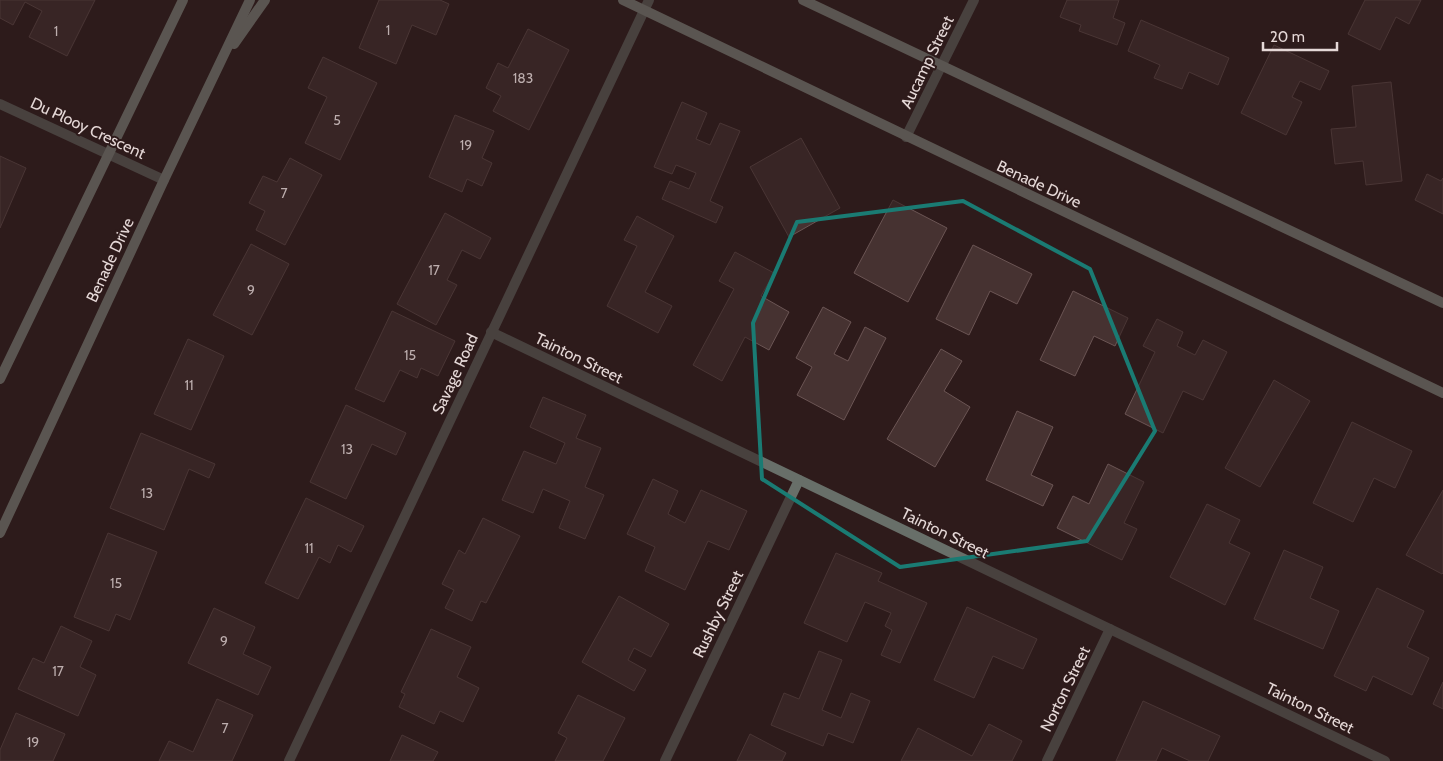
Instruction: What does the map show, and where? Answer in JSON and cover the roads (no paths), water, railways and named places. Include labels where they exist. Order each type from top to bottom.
[{"type":"street","points":[[169,30],[176,0]]},
{"type":"street","points":[[0,379],[183,0]]},
{"type":"street","name":"Benade Drive","points":[[0,533],[213,74],[250,0]]},
{"type":"street","points":[[213,74],[265,0]]},
{"type":"street","name":"Benade Drive","points":[[623,0],[646,5],[906,137],[1443,392]]},
{"type":"street","points":[[803,0],[1443,303]]},
{"type":"street","name":"Aucamp Street","points":[[906,137],[974,0]]},
{"type":"street","name":"Savage Road","points":[[289,761],[646,5]]},
{"type":"street","name":"Du Plooy Crescent","points":[[0,104],[164,180]]},
{"type":"street","name":"Tainton Street","points":[[491,332],[1386,761]]},
{"type":"street","name":"Rushby Street","points":[[664,761],[799,480]]},
{"type":"street","name":"Norton Street","points":[[1046,761],[1110,629]]}]
